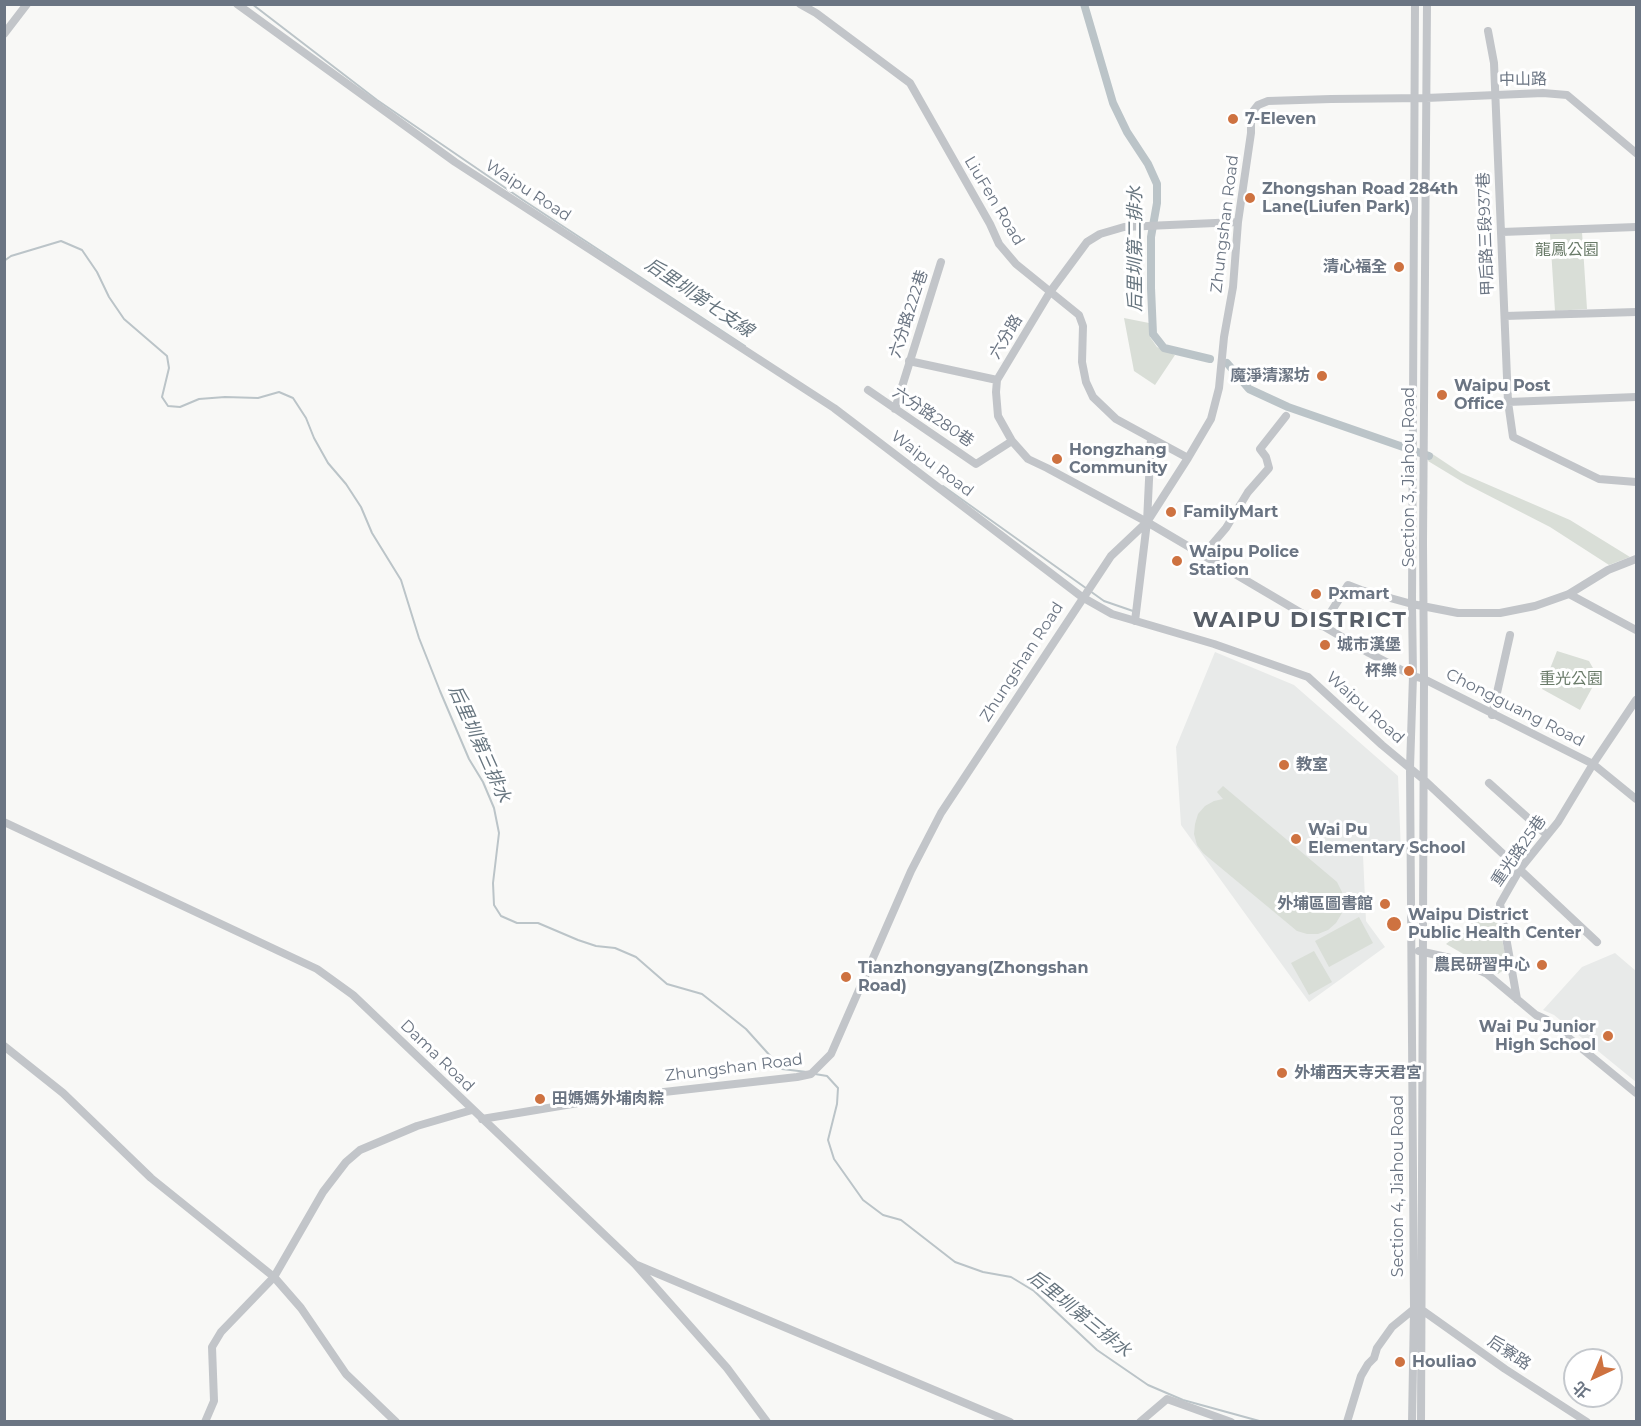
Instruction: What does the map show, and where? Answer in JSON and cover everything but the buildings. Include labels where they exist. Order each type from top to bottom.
[{"type":"street","points":[[4,34],[27,4]]},
{"type":"street","name":"Waipu Road","points":[[237,4],[455,162],[834,408],[1082,597],[1112,614],[1215,644],[1308,677],[1423,779],[1597,942]]},
{"type":"street","name":"LiuFen Road","points":[[800,4],[816,13],[910,84],[990,224],[999,244],[1016,264],[1079,315],[1083,326],[1082,362],[1086,382],[1093,397],[1116,419],[1188,458]]},
{"type":"street","name":"Section 3, Jiahou Road","points":[[1412,950],[1410,768],[1413,676],[1415,4]]},
{"type":"street","name":"Section 3, Jiahou Road","points":[[1422,951],[1427,4]]},
{"type":"street","name":"甲后路三段937巷","points":[[1488,31],[1494,63],[1509,402],[1513,437],[1599,479],[1636,482]]},
{"type":"street","name":"中山路","points":[[1426,98],[1543,93],[1567,95],[1636,153]]},
{"type":"street","name":"Zhungshan Road","points":[[482,1119],[602,1100],[812,1074],[831,1054],[911,871],[941,813],[1082,597],[1111,556],[1147,522],[1211,419],[1220,388],[1224,337],[1233,287],[1238,222],[1251,133],[1251,114],[1258,105],[1268,101],[1426,98]]},
{"type":"street","name":"六分路","points":[[909,361],[997,380],[1050,292],[1087,242],[1100,234],[1124,227],[1238,222]]},
{"type":"street","points":[[1502,232],[1636,227]]},
{"type":"street","name":"六分路222巷","points":[[895,409],[941,261]]},
{"type":"street","points":[[1505,316],[1636,312]]},
{"type":"street","points":[[997,380],[998,416],[1012,441],[1028,459],[1147,522],[1322,626],[1413,676],[1424,679]]},
{"type":"street","name":"六分路280巷","points":[[868,390],[976,464],[1012,441]]},
{"type":"street","points":[[1509,402],[1636,397]]},
{"type":"street","points":[[1203,555],[1226,528],[1248,492],[1269,468],[1266,457],[1260,449],[1286,416]]},
{"type":"street","points":[[1135,621],[1147,522],[1150,438]]},
{"type":"street","points":[[1322,626],[1348,585],[1412,604],[1458,613],[1500,613],[1535,606],[1569,594],[1608,570],[1636,560]]},
{"type":"street","points":[[1569,594],[1636,630]]},
{"type":"street","points":[[1492,715],[1510,635]]},
{"type":"street","name":"Chongguang Road","points":[[1424,679],[1593,764],[1636,799]]},
{"type":"street","points":[[1593,764],[1636,700]]},
{"type":"street","name":"重光路25巷","points":[[1517,999],[1500,904],[1521,869],[1558,822],[1593,764]]},
{"type":"street","points":[[1489,783],[1547,835]]},
{"type":"street","name":"Dama Road","points":[[4,822],[317,969],[353,995],[635,1264],[727,1368],[767,1422]]},
{"type":"street","points":[[1412,950],[1455,959],[1487,974],[1636,1093]]},
{"type":"street","name":"Section 4, Jiahou Road","points":[[1412,950],[1421,1422]]},
{"type":"street","name":"Section 4, Jiahou Road","points":[[1412,1422],[1418,1310],[1422,951]]},
{"type":"street","points":[[4,1046],[63,1093],[151,1178],[274,1277],[302,1308],[346,1374],[396,1422]]},
{"type":"street","points":[[205,1422],[214,1401],[212,1347],[221,1332],[274,1277],[323,1192],[353,1156],[360,1150],[417,1126],[472,1110]]},
{"type":"street","points":[[635,1264],[1010,1422]]},
{"type":"street","points":[[1347,1422],[1360,1376],[1374,1358],[1377,1348],[1392,1327],[1418,1310]]},
{"type":"street","name":"后寮路","points":[[1418,1310],[1587,1422]]},
{"type":"street","points":[[1140,1422],[1167,1399],[1231,1422]]},
{"type":"shaded area","name":"Wai Pu Elementary School","points":[[1215,652],[1294,685],[1398,776],[1401,853],[1363,855],[1366,921],[1385,947],[1309,1002],[1181,825],[1176,747]]},
{"type":"shaded area","name":"Wai Pu Junior High School","points":[[1615,953],[1636,971],[1636,1082],[1554,1015],[1543,1010],[1582,967]]},
{"type":"green space","name":"龍鳳公園","points":[[1582,232],[1587,309],[1555,311],[1550,234]]},
{"type":"green space","points":[[1124,318],[1149,323],[1150,337],[1157,347],[1175,355],[1155,385],[1134,371]]},
{"type":"green space","points":[[1431,453],[1461,473],[1570,520],[1630,557],[1609,565],[1550,527],[1466,484],[1428,461]]},
{"type":"green space","name":"重光公園","points":[[1557,651],[1589,661],[1598,677],[1580,710],[1542,689]]},
{"type":"green space","points":[[1223,786],[1337,882],[1344,903],[1342,913],[1328,930],[1318,934],[1297,931],[1203,853],[1197,845],[1194,834],[1198,814],[1205,806],[1223,799],[1217,792]]},
{"type":"green space","points":[[1491,908],[1497,916],[1508,967],[1498,974],[1446,944]]},
{"type":"green space","points":[[1359,917],[1373,943],[1329,967],[1315,941]]},
{"type":"green space","points":[[1314,951],[1332,982],[1309,995],[1291,963]]},
{"type":"waterway","name":"后里圳第七支線","points":[[252,4],[377,100],[523,200],[745,346]]},
{"type":"waterway","name":"后里圳第二排水","points":[[1084,4],[1113,103],[1157,184],[1157,203],[1151,237],[1153,334],[1164,348],[1210,359]]},
{"type":"waterway","name":"后里圳第三排水","points":[[4,261],[11,256],[61,241],[82,250],[124,319],[167,356],[169,368],[162,397],[168,406],[180,407],[199,399],[258,398],[279,392],[293,398],[306,418],[328,463],[346,484],[361,507],[372,533],[401,580],[419,638],[440,691],[469,759],[483,782],[494,808],[499,833],[493,883],[494,905],[501,916],[517,923],[538,923],[578,940],[596,946],[615,948],[636,957],[667,984],[702,994],[746,1029],[782,1069],[807,1072]]},
{"type":"waterway","name":"后里圳第二排水","points":[[1227,363],[1249,389],[1288,407],[1429,456]]},
{"type":"waterway","name":"后里圳第七支線","points":[[943,486],[1104,601],[1133,611]]},
{"type":"waterway","name":"后里圳第三排水","points":[[815,1074],[827,1076],[838,1088],[837,1104],[828,1140],[834,1159],[863,1200],[883,1215],[901,1220],[955,1262],[983,1272],[1011,1277],[1034,1291],[1097,1350],[1148,1385],[1183,1400],[1263,1422]]},
{"type":"place","name":"7-Eleven","points":[[1233,119]]},
{"type":"place","name":"Zhongshan Road 284th Lane(Liufen Park)","points":[[1250,198]]},
{"type":"place","name":"清心福全","points":[[1399,267]]},
{"type":"place","name":"魔淨清潔坊","points":[[1322,376]]},
{"type":"place","name":"Waipu Post Office","points":[[1442,395]]},
{"type":"place","name":"Hongzhang Community","points":[[1057,459]]},
{"type":"place","name":"FamilyMart","points":[[1171,512]]},
{"type":"place","name":"Waipu Police Station","points":[[1177,561]]},
{"type":"place","name":"Pxmart","points":[[1316,594]]},
{"type":"place","name":"城市漢堡","points":[[1325,645]]},
{"type":"place","name":"杯樂","points":[[1409,671]]},
{"type":"place","name":"教室","points":[[1284,765]]},
{"type":"place","name":"Wai Pu Elementary School","points":[[1296,839]]},
{"type":"place","name":"外埔區圖書館","points":[[1385,904]]},
{"type":"place","name":"Waipu District Public Health Center","points":[[1394,924]]},
{"type":"place","name":"農民研習中心","points":[[1542,965]]},
{"type":"place","name":"Tianzhongyang(Zhongshan Road)","points":[[846,977]]},
{"type":"place","name":"Wai Pu Junior High School","points":[[1608,1036]]},
{"type":"place","name":"外埔西天寺天君宮","points":[[1282,1073]]},
{"type":"place","name":"田媽媽外埔肉粽","points":[[540,1099]]},
{"type":"place","name":"Houliao","points":[[1400,1362]]},
{"type":"district","name":"WAIPU DISTRICT","points":[[1300,621]]}]
